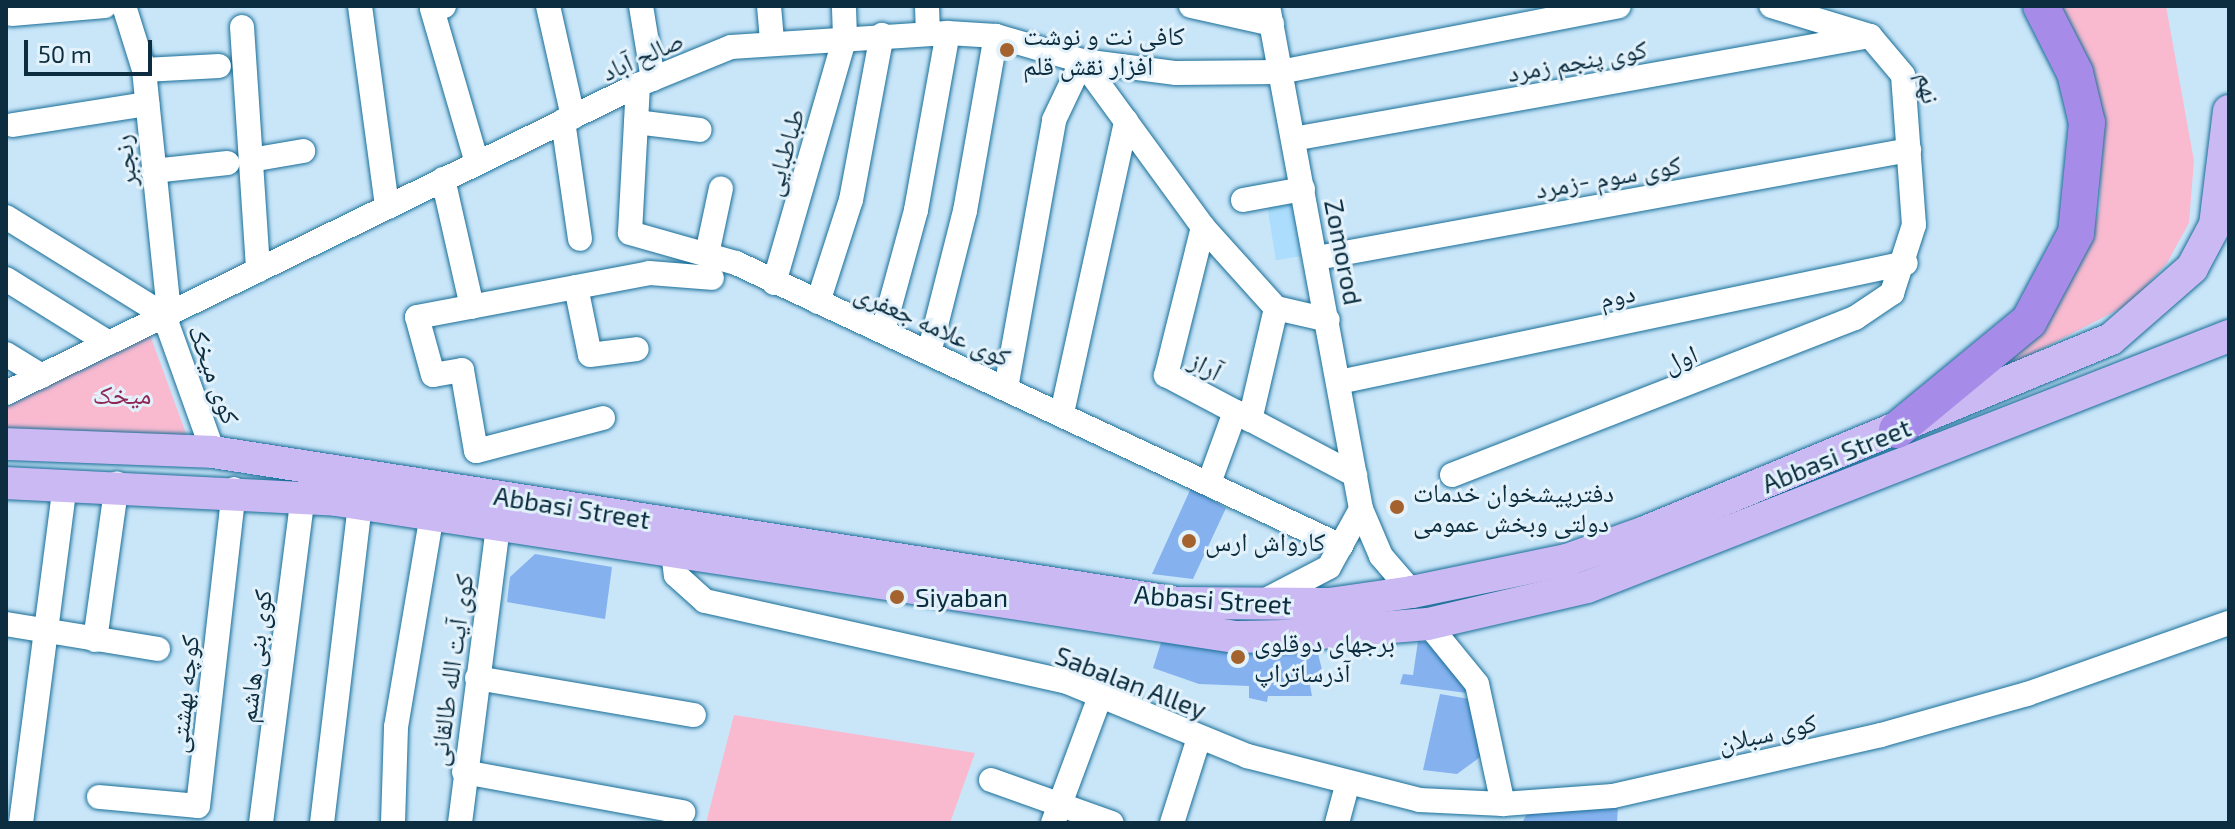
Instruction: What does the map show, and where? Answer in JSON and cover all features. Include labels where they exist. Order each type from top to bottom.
[{"type":"highway","points":[[1897,430],[2029,321],[2076,233],[2087,123],[2075,73],[2041,6]]},
{"type":"main road","name":"Abbasi Street","points":[[6,483],[234,489],[360,504],[403,495],[432,515],[673,552],[1250,607],[1412,592],[1567,560],[2063,365],[2156,306],[2192,268],[2215,225],[2229,111]]},
{"type":"main road","name":"Abbasi Street","points":[[6,444],[213,452],[403,495],[942,580],[1235,637],[1428,624],[1674,559],[2229,336]]},
{"type":"street","points":[[12,14],[105,6]]},
{"type":"street","name":"رنجبر","points":[[124,6],[144,70],[166,314]]},
{"type":"street","points":[[360,6],[387,207]]},
{"type":"street","points":[[444,6],[432,9],[477,163]]},
{"type":"street","points":[[548,6],[568,119],[580,239]]},
{"type":"street","name":"کوی علامه جعفری","points":[[641,6],[645,82],[636,122],[630,233],[707,254],[818,302],[1062,413],[1341,546]]},
{"type":"street","points":[[769,6],[772,42]]},
{"type":"street","name":"طباطبایی","points":[[774,283],[845,37],[844,6]]},
{"type":"street","points":[[883,331],[916,210],[938,33],[927,6]]},
{"type":"street","points":[[1191,6],[1270,15]]},
{"type":"street","name":"صالح آباد","points":[[6,393],[645,82],[731,47],[938,33],[996,36],[1082,61],[1176,73],[1280,72],[1619,6]]},
{"type":"street","points":[[1771,6],[1870,36]]},
{"type":"street","name":"Zomorod","points":[[1270,15],[1361,509],[1381,556],[1412,592]]},
{"type":"street","points":[[242,27],[240,162],[258,270]]},
{"type":"street","points":[[818,302],[851,200],[882,35]]},
{"type":"street","points":[[929,353],[965,211],[996,36]]},
{"type":"street","name":"کوی پنجم زمرد","points":[[1293,139],[1870,36]]},
{"type":"street","name":"نهم","points":[[1870,36],[1903,75],[1914,225],[1906,263]]},
{"type":"street","points":[[1006,388],[1054,120],[1082,61],[1203,227],[1276,308],[1328,320]]},
{"type":"street","points":[[144,70],[219,66]]},
{"type":"street","points":[[13,125],[147,104]]},
{"type":"street","points":[[1062,413],[1126,121]]},
{"type":"street","points":[[636,122],[700,130]]},
{"type":"street","name":"کوی سوم -زمرد","points":[[1317,258],[1909,150]]},
{"type":"street","points":[[153,171],[240,162],[303,151]]},
{"type":"street","points":[[443,179],[472,307]]},
{"type":"street","points":[[707,254],[721,188]]},
{"type":"street","points":[[1243,200],[1303,189]]},
{"type":"street","points":[[6,217],[166,314]]},
{"type":"street","name":"آراز","points":[[1203,227],[1166,375],[1355,475]]},
{"type":"street","name":"دوم","points":[[1339,382],[1906,263]]},
{"type":"street","name":"اول","points":[[1452,475],[1855,318],[1892,293],[1906,263]]},
{"type":"street","points":[[603,418],[476,451],[462,370],[433,375],[417,317],[649,273],[712,278]]},
{"type":"street","points":[[6,279],[109,343]]},
{"type":"street","points":[[576,287],[590,355],[637,349]]},
{"type":"street","points":[[1209,483],[1242,416],[1276,308]]},
{"type":"street","name":"کوی میخک","points":[[166,314],[213,452]]},
{"type":"street","points":[[6,354],[42,376]]},
{"type":"street","points":[[21,823],[65,483]]},
{"type":"street","points":[[95,640],[117,484]]},
{"type":"street","name":"کوچه بهشتی","points":[[99,797],[153,812],[198,806],[234,489]]},
{"type":"street","name":"کوی بنی هاشم","points":[[261,823],[303,496]]},
{"type":"street","points":[[322,823],[360,504]]},
{"type":"street","points":[[1250,607],[1329,567],[1361,509]]},
{"type":"street","points":[[393,823],[396,727],[432,515]]},
{"type":"street","name":"کوی آیت الله طالقانی","points":[[460,823],[464,772],[498,525]]},
{"type":"street","name":"Sabalan Alley","points":[[673,552],[676,575],[705,601],[1067,682],[1099,699],[1199,738],[1348,782],[1419,800],[1503,804]]},
{"type":"street","name":"کوی سبلان","points":[[1503,804],[1613,796],[1881,735],[2027,694],[2229,623]]},
{"type":"street","points":[[6,624],[158,649]]},
{"type":"street","points":[[1428,624],[1477,684],[1503,804]]},
{"type":"street","points":[[477,678],[694,715]]},
{"type":"street","points":[[1057,813],[1099,699]]},
{"type":"street","points":[[1172,823],[1199,738]]},
{"type":"street","points":[[464,772],[683,812]]},
{"type":"street","points":[[991,780],[1057,813],[1112,823]]},
{"type":"street","points":[[1337,823],[1348,782]]},
{"type":"shaded area","points":[[1291,196],[1301,256],[1276,260],[1266,200]]},
{"type":"green space","points":[[2060,6],[2166,6],[2194,161],[2189,223],[2167,263],[2131,303],[1998,372],[2084,250],[2100,209],[2101,137]]},
{"type":"green space","name":"میخک","points":[[149,332],[188,439],[6,431],[6,407]]},
{"type":"green space","points":[[734,715],[975,753],[950,823],[706,823]]},
{"type":"building","name":"کارواش ارس","points":[[1191,488],[1226,508],[1193,579],[1152,574]]},
{"type":"building","points":[[535,554],[612,567],[605,619],[507,602],[510,577]]},
{"type":"building","name":"برجهای دوقلوی آذرساتراپ","points":[[1165,630],[1314,637],[1324,678],[1309,680],[1312,696],[1268,696],[1267,702],[1249,698],[1249,686],[1199,684],[1153,668]]},
{"type":"building","points":[[1418,641],[1431,643],[1474,694],[1400,684],[1403,674],[1413,675]]},
{"type":"building","points":[[1440,694],[1475,700],[1483,755],[1457,774],[1423,770]]},
{"type":"building","points":[[1618,805],[1617,823],[1522,823],[1528,812]]},
{"type":"place","name":"کافی نت و نوشت افزار نقش قلم","points":[[1007,50]]},
{"type":"place","name":"دفترپیشخوان خدمات دولتی وبخش عمومی","points":[[1397,507]]},
{"type":"place","name":"کارواش ارس","points":[[1189,541]]},
{"type":"place","name":"Siyaban","points":[[897,597]]},
{"type":"place","name":"برجهای دوقلوی آذرساتراپ","points":[[1238,657]]}]
